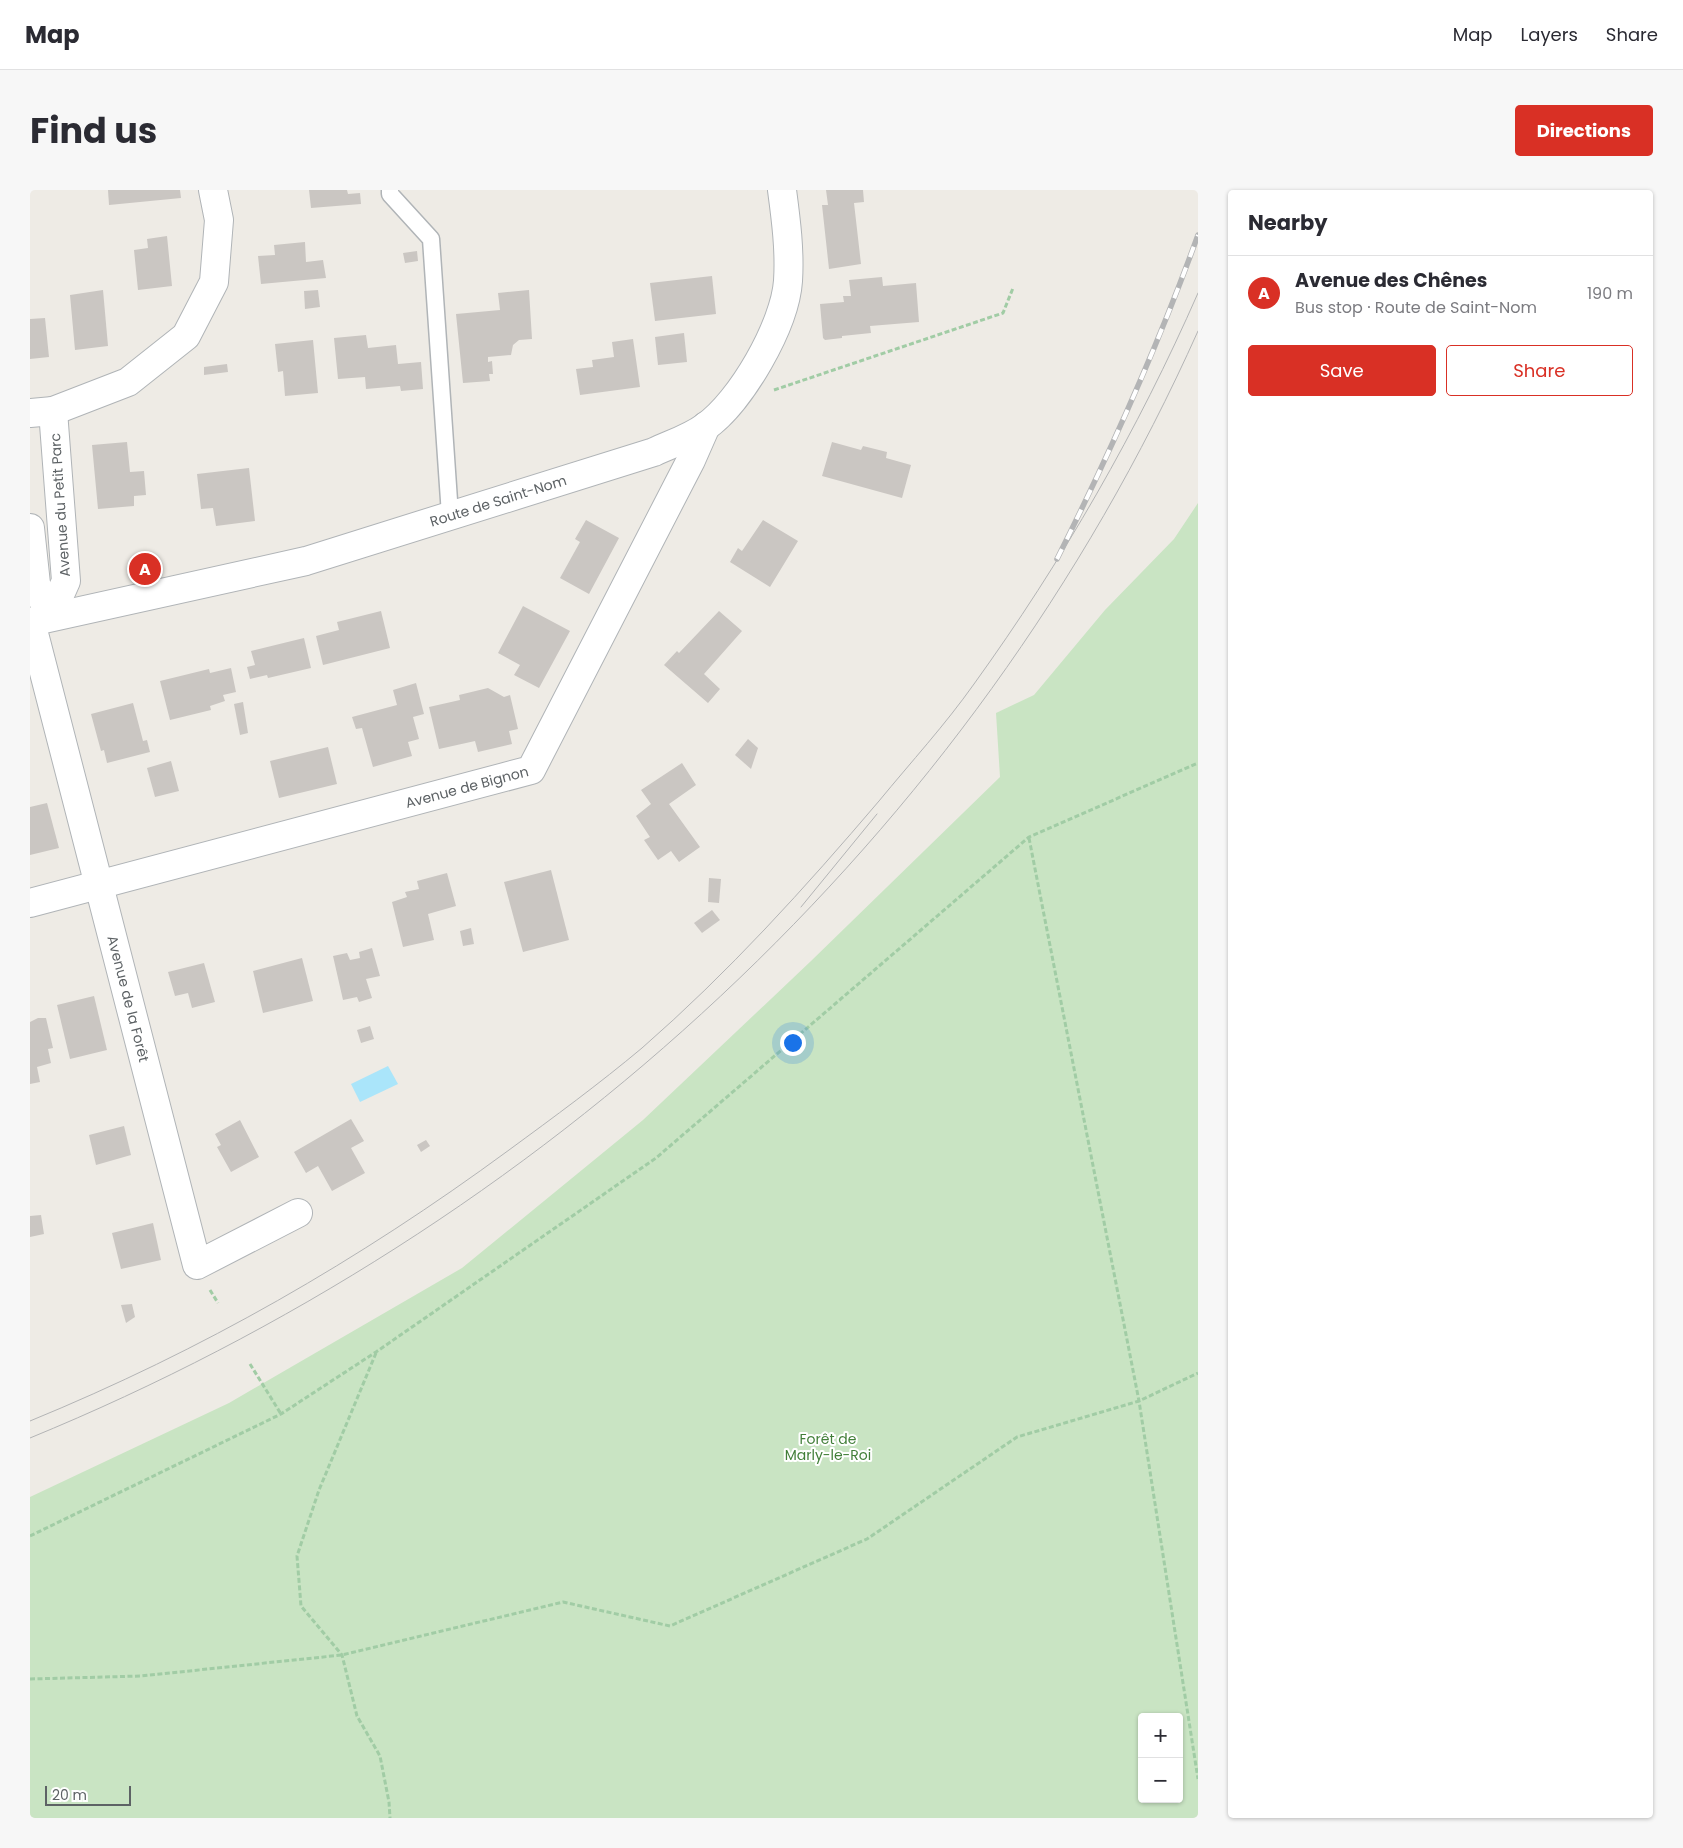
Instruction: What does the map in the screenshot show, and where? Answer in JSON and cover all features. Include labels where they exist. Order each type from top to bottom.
[{"type":"street","points":[[41,412],[128,382],[186,336],[214,282],[219,220],[213,190]]},
{"type":"street","name":"Route de Saint-Nom","points":[[37,620],[306,561],[654,452],[706,426],[737,394],[772,338],[781,313],[788,283],[789,255],[782,190]]},
{"type":"street","name":"Avenue du Petit Parc","points":[[37,620],[66,581],[41,412]]},
{"type":"street","name":"Avenue de Bignon","points":[[30,903],[532,770],[692,460],[706,426]]},
{"type":"street","points":[[30,528],[36,584],[37,620]]},
{"type":"street","name":"Avenue de la Forêt","points":[[37,620],[100,885],[197,1265],[298,1213]]},
{"type":"lane","points":[[390,190],[390,194],[430,239],[450,516]]},
{"type":"path","points":[[737,394],[763,394],[1002,313],[1013,288]]},
{"type":"path","points":[[30,1536],[281,1414],[376,1352],[656,1158],[1029,837],[1198,763]]},
{"type":"path","points":[[1029,837],[1139,1401],[1198,1779]]},
{"type":"path","points":[[376,1352],[319,1490],[297,1556],[301,1606],[342,1655],[357,1716],[380,1756],[389,1802],[390,1818]]},
{"type":"path","points":[[250,1364],[281,1414]]},
{"type":"path","points":[[30,1679],[141,1676],[342,1655],[563,1602],[670,1626],[867,1538],[1017,1437],[1139,1401],[1198,1373]]},
{"type":"green space","name":"Forêt de Marly-le-Roi","points":[[1198,503],[1198,1818],[30,1818],[30,1497],[229,1403],[462,1268],[643,1120],[811,961],[1000,777],[996,713],[1034,695],[1105,610],[1174,539]]},
{"type":"water","points":[[388,1066],[398,1084],[360,1102],[351,1084]]},
{"type":"building","points":[[108,190],[180,190],[181,198],[109,205]]},
{"type":"building","points":[[309,190],[347,190],[348,194],[360,193],[361,204],[311,208]]},
{"type":"building","points":[[826,190],[863,190],[864,202],[854,203],[861,264],[829,269],[822,205],[828,205]]},
{"type":"building","points":[[167,236],[172,286],[138,290],[134,250],[148,248],[147,239]]},
{"type":"building","points":[[305,242],[306,262],[323,260],[326,278],[261,284],[258,256],[275,255],[274,245]]},
{"type":"building","points":[[417,251],[418,261],[405,263],[403,253]]},
{"type":"building","points":[[712,276],[716,314],[655,321],[650,283]]},
{"type":"building","points":[[882,277],[883,286],[916,283],[919,322],[870,326],[871,333],[825,340],[823,338],[820,304],[844,302],[843,296],[851,296],[849,280]]},
{"type":"building","points":[[103,290],[108,346],[75,350],[70,295]]},
{"type":"building","points":[[318,290],[320,307],[305,309],[304,291]]},
{"type":"building","points":[[529,290],[532,339],[519,340],[513,345],[511,355],[488,357],[488,362],[492,361],[493,374],[489,374],[490,381],[463,383],[456,314],[500,310],[498,293]]},
{"type":"building","points":[[45,318],[49,357],[30,359],[30,319]]},
{"type":"building","points":[[684,333],[687,362],[658,365],[655,337]]},
{"type":"building","points":[[366,335],[368,348],[396,345],[398,364],[421,362],[423,389],[401,391],[400,386],[366,389],[365,377],[338,379],[334,338]]},
{"type":"building","points":[[633,339],[640,387],[580,395],[576,369],[593,367],[592,360],[614,357],[612,342]]},
{"type":"building","points":[[313,340],[318,393],[285,396],[283,371],[278,372],[275,344]]},
{"type":"building","points":[[227,364],[228,372],[204,375],[204,367]]},
{"type":"building","points":[[127,442],[130,472],[144,471],[146,495],[134,496],[134,506],[98,509],[92,445]]},
{"type":"building","points":[[832,442],[861,450],[863,446],[887,452],[886,458],[911,465],[902,498],[822,476]]},
{"type":"building","points":[[249,468],[255,521],[216,526],[213,508],[201,509],[197,474]]},
{"type":"building","points":[[586,520],[619,538],[589,594],[560,578],[580,542],[575,539]]},
{"type":"building","points":[[763,520],[798,541],[770,587],[730,562],[738,548],[742,551]]},
{"type":"building","points":[[523,606],[570,631],[539,688],[514,675],[520,665],[498,653]]},
{"type":"building","points":[[381,611],[390,648],[323,665],[316,636],[339,630],[337,622]]},
{"type":"building","points":[[719,611],[742,631],[704,674],[720,689],[708,703],[664,665],[677,651],[679,653]]},
{"type":"building","points":[[304,638],[311,668],[268,678],[267,675],[250,679],[247,667],[255,665],[251,651]]},
{"type":"building","points":[[231,668],[236,692],[223,695],[225,701],[210,706],[211,710],[170,720],[160,681],[209,669],[210,673]]},
{"type":"building","points":[[416,683],[424,714],[413,717],[419,739],[408,742],[412,756],[373,767],[362,728],[356,729],[352,717],[397,705],[393,690]]},
{"type":"building","points":[[488,688],[504,697],[510,695],[518,729],[509,731],[512,744],[478,752],[475,741],[439,749],[429,707],[460,700],[459,695]]},
{"type":"building","points":[[243,702],[248,733],[240,735],[234,704]]},
{"type":"building","points":[[133,703],[143,741],[147,740],[150,752],[107,763],[104,750],[101,751],[91,714]]},
{"type":"building","points":[[748,739],[758,748],[751,769],[735,755]]},
{"type":"building","points":[[328,747],[337,784],[279,798],[270,761]]},
{"type":"building","points":[[171,761],[179,791],[155,797],[147,768]]},
{"type":"building","points":[[682,763],[696,785],[669,804],[700,847],[679,862],[671,851],[658,860],[644,840],[650,837],[636,816],[651,804],[641,790]]},
{"type":"building","points":[[47,803],[59,848],[30,855],[30,807]]},
{"type":"building","points":[[551,870],[569,940],[523,952],[504,882]]},
{"type":"building","points":[[447,873],[456,906],[428,914],[434,940],[403,947],[392,902],[407,897],[405,892],[419,889],[417,881]]},
{"type":"building","points":[[709,878],[721,879],[719,903],[708,902]]},
{"type":"building","points":[[712,910],[720,920],[702,933],[694,923]]},
{"type":"building","points":[[471,928],[474,944],[463,946],[460,931]]},
{"type":"building","points":[[372,948],[380,976],[366,979],[372,998],[359,1002],[357,997],[343,1000],[333,956],[347,953],[350,960],[360,958],[359,952]]},
{"type":"building","points":[[302,958],[313,1001],[263,1013],[253,971]]},
{"type":"building","points":[[204,963],[215,1002],[192,1008],[188,993],[175,996],[168,972]]},
{"type":"building","points":[[94,996],[107,1050],[70,1059],[57,1005]]},
{"type":"building","points":[[38,1018],[46,1018],[53,1048],[48,1049],[51,1063],[37,1067],[40,1082],[30,1084],[30,1022]]},
{"type":"building","points":[[370,1026],[374,1039],[361,1043],[357,1030]]},
{"type":"building","points":[[351,1119],[364,1141],[351,1148],[365,1173],[332,1191],[318,1166],[306,1173],[294,1152]]},
{"type":"building","points":[[240,1120],[259,1157],[231,1172],[217,1147],[221,1145],[215,1134]]},
{"type":"building","points":[[124,1126],[131,1155],[96,1165],[89,1135]]},
{"type":"building","points":[[426,1140],[430,1146],[421,1152],[417,1145]]},
{"type":"building","points":[[41,1215],[44,1234],[30,1237],[30,1216]]},
{"type":"building","points":[[153,1223],[161,1260],[121,1269],[112,1233]]},
{"type":"building","points":[[132,1304],[135,1317],[126,1323],[121,1305]]},
{"type":"tram line","points":[[30,1421],[94,1394],[218,1333],[337,1266],[395,1229],[452,1191],[593,1087],[642,1048],[705,990],[823,866],[928,743],[974,684],[1038,591],[1068,543],[1124,445],[1175,344],[1198,293]]},
{"type":"tram line","points":[[30,1438],[218,1351],[396,1248],[564,1129],[720,996],[863,849],[992,689],[1104,516],[1198,331]]},
{"type":"tram line","points":[[801,907],[877,814]]},
{"type":"railway","points":[[1057,559],[1132,399],[1167,318],[1198,235]]},
{"type":"place","name":"Avenue des Chênes","points":[[145,569]]}]
